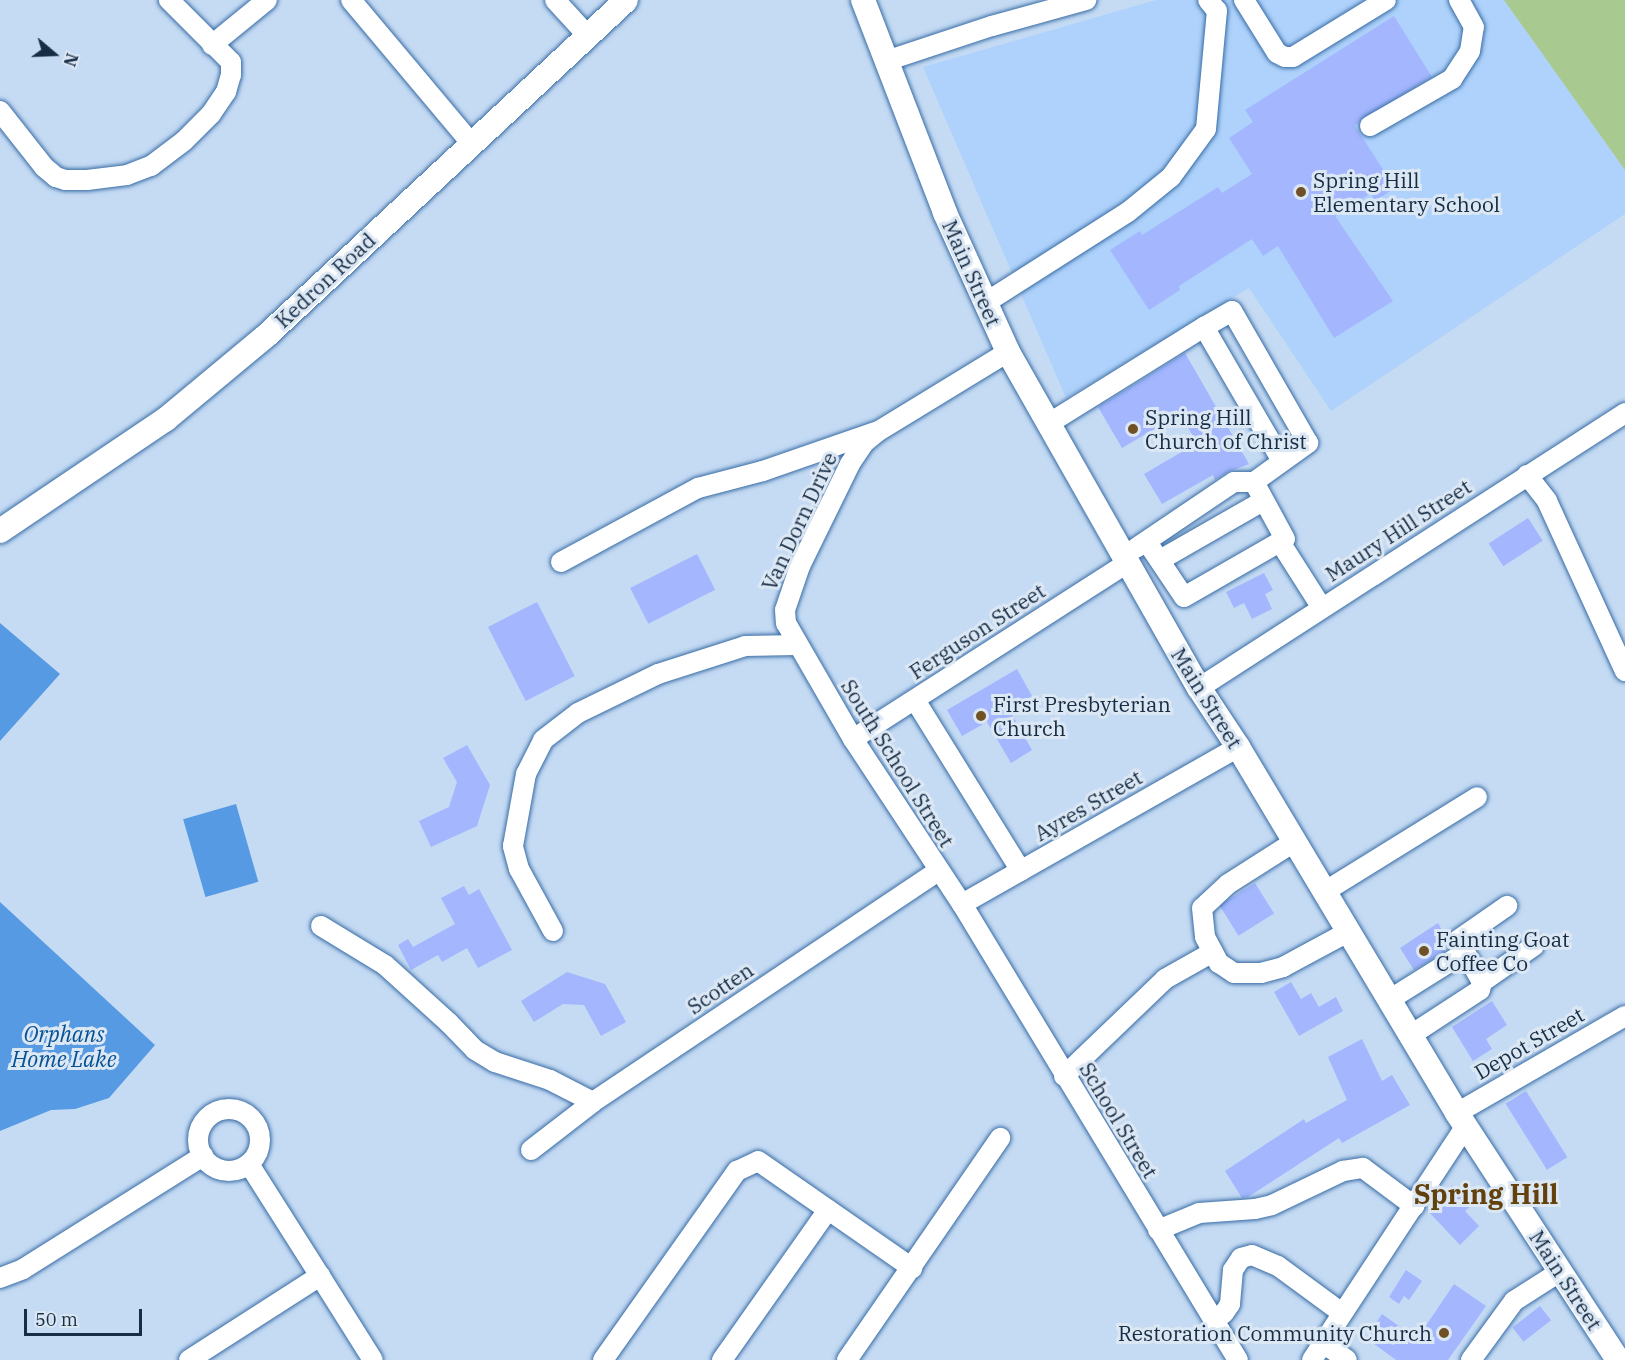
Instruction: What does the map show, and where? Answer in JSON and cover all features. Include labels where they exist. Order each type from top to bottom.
[{"type":"main road","name":"Kedron Road","points":[[0,531],[166,419],[266,336],[626,0]]},
{"type":"main road","name":"Main Street","points":[[863,0],[945,213],[1008,352],[1124,560],[1199,688],[1238,747],[1462,1119],[1618,1360]]},
{"type":"street","points":[[0,111],[44,167],[56,177],[65,180],[87,180],[127,175],[151,166],[184,141],[211,114],[226,92],[231,75],[231,62],[169,0]]},
{"type":"street","points":[[212,45],[267,0]]},
{"type":"street","points":[[351,0],[472,144]]},
{"type":"street","points":[[555,0],[588,36]]},
{"type":"street","points":[[886,61],[992,26],[1086,0]]},
{"type":"street","points":[[985,303],[1128,212],[1171,177],[1206,129],[1217,10],[1208,0]]},
{"type":"street","points":[[1244,0],[1277,53],[1286,57],[1293,57],[1386,0]]},
{"type":"street","points":[[1370,126],[1452,79],[1470,51],[1474,27],[1459,0]]},
{"type":"street","points":[[1048,424],[1232,311],[1308,443],[1254,482],[1285,539],[1184,597],[1148,542]]},
{"type":"street","points":[[1204,327],[1282,461]]},
{"type":"street","name":"Van Dorn Drive","points":[[797,645],[786,623],[785,610],[789,592],[850,464],[864,443],[877,432],[1008,352]]},
{"type":"street","name":"Maury Hill Street","points":[[1199,688],[1625,413]]},
{"type":"street","points":[[561,562],[698,488],[763,471],[877,432]]},
{"type":"street","points":[[1527,475],[1547,501],[1625,671]]},
{"type":"street","name":"Ferguson Street","points":[[853,739],[1124,560],[1234,482],[1254,482]]},
{"type":"street","points":[[1160,560],[1263,501]]},
{"type":"street","points":[[1280,542],[1322,608]]},
{"type":"street","points":[[553,931],[519,869],[513,846],[526,774],[543,740],[579,713],[658,674],[745,646],[797,645]]},
{"type":"street","name":"South School Street","points":[[797,645],[853,739],[938,871],[962,904]]},
{"type":"street","points":[[915,700],[1021,871]]},
{"type":"street","name":"Ayres Street","points":[[962,904],[1238,747]]},
{"type":"street","points":[[1324,892],[1477,797]]},
{"type":"street","points":[[1294,842],[1228,884],[1202,908],[1204,937],[1219,963],[1234,974],[1261,973],[1284,967],[1348,932]]},
{"type":"street","name":"Scotten","points":[[531,1150],[593,1102],[938,871]]},
{"type":"street","name":"School Street","points":[[962,904],[1064,1076],[1238,1360]]},
{"type":"street","points":[[1482,982],[1458,940],[1506,906]]},
{"type":"street","points":[[321,926],[385,965],[475,1050],[495,1062],[550,1080],[593,1102]]},
{"type":"street","points":[[1411,1035],[1480,990],[1482,982],[1534,946]]},
{"type":"street","points":[[1064,1076],[1165,979],[1213,952]]},
{"type":"street","points":[[1389,1000],[1464,953]]},
{"type":"street","name":"Depot Street","points":[[1462,1119],[1625,1016]]},
{"type":"street","points":[[237,1109],[254,1121],[259,1130],[259,1150],[249,1164],[238,1170],[228,1171],[209,1164],[203,1156],[198,1136],[207,1117],[216,1111],[237,1109]]},
{"type":"street","points":[[1312,1360],[1414,1206],[1462,1119]]},
{"type":"street","points":[[846,1360],[1000,1138]]},
{"type":"street","points":[[0,1278],[23,1269],[203,1156]]},
{"type":"street","points":[[603,1360],[737,1171],[758,1161],[912,1268]]},
{"type":"street","points":[[249,1164],[373,1360]]},
{"type":"street","points":[[1158,1230],[1199,1213],[1255,1209],[1272,1205],[1343,1170],[1363,1168],[1414,1206]]},
{"type":"street","points":[[722,1360],[828,1210]]},
{"type":"street","points":[[1214,1321],[1230,1304],[1233,1270],[1241,1258],[1252,1255],[1278,1266],[1342,1314]]},
{"type":"street","points":[[1471,1360],[1514,1301],[1561,1271]]},
{"type":"street","points":[[189,1360],[320,1276]]},
{"type":"street","points":[[1323,1344],[1347,1360]]},
{"type":"shaded area","name":"Spring Hill Elementary School","points":[[1156,0],[1504,0],[1625,170],[1625,214],[1331,411],[1249,288],[1066,398],[923,67]]},
{"type":"green space","points":[[1504,0],[1625,0],[1625,170]]},
{"type":"water","points":[[0,623],[60,674],[0,741]]},
{"type":"water","points":[[236,804],[258,882],[205,897],[183,819]]},
{"type":"water","name":"Orphans Home Lake","points":[[0,902],[155,1045],[109,1098],[75,1109],[51,1110],[0,1131]]},
{"type":"building","points":[[1394,16],[1432,77],[1360,120],[1355,126],[1395,188],[1375,201],[1371,193],[1335,216],[1393,301],[1334,338],[1278,246],[1263,256],[1252,239],[1179,286],[1180,290],[1149,310],[1110,250],[1140,231],[1142,235],[1218,187],[1222,193],[1252,174],[1229,138],[1253,122],[1245,110]]},
{"type":"building","name":"Spring Hill Church of Christ","points":[[1185,353],[1249,464],[1215,480],[1213,475],[1162,504],[1144,474],[1197,443],[1180,414],[1122,448],[1098,407]]},
{"type":"building","points":[[1528,518],[1543,541],[1503,566],[1489,544]]},
{"type":"building","points":[[697,554],[715,590],[648,624],[630,588]]},
{"type":"building","points":[[1264,573],[1273,590],[1265,594],[1272,609],[1252,619],[1244,603],[1234,608],[1226,592]]},
{"type":"building","points":[[537,602],[575,676],[526,701],[488,627]]},
{"type":"building","name":"First Presbyterian Church","points":[[1017,669],[1032,696],[1009,709],[1032,750],[1011,763],[987,722],[962,736],[947,710]]},
{"type":"building","points":[[467,745],[490,785],[477,826],[431,847],[419,821],[449,807],[457,782],[443,758]]},
{"type":"building","points":[[1255,883],[1274,914],[1238,936],[1219,905]]},
{"type":"building","points":[[464,886],[469,895],[479,889],[512,950],[478,968],[467,948],[442,962],[438,955],[411,970],[398,945],[408,939],[413,947],[455,924],[441,898]]},
{"type":"building","name":"Fainting Goat Coffee Co","points":[[1438,923],[1446,938],[1447,944],[1443,947],[1445,951],[1414,970],[1400,948]]},
{"type":"building","points":[[567,972],[605,984],[626,1022],[601,1036],[584,1005],[563,1004],[534,1022],[521,1001]]},
{"type":"building","points":[[1291,982],[1301,999],[1311,993],[1319,1007],[1336,997],[1343,1011],[1299,1036],[1274,992]]},
{"type":"building","points":[[1492,1001],[1507,1025],[1486,1039],[1492,1049],[1473,1061],[1452,1027]]},
{"type":"building","points":[[1362,1039],[1382,1081],[1392,1075],[1410,1105],[1342,1143],[1339,1138],[1248,1197],[1242,1198],[1225,1171],[1304,1119],[1306,1123],[1347,1100],[1328,1057]]},
{"type":"building","points":[[1526,1091],[1567,1157],[1547,1170],[1506,1104]]},
{"type":"building","points":[[1452,1185],[1471,1206],[1465,1211],[1479,1226],[1460,1245],[1427,1210]]},
{"type":"building","points":[[1406,1270],[1422,1281],[1409,1300],[1404,1296],[1399,1304],[1389,1297]]},
{"type":"building","name":"Restoration Community Church","points":[[1454,1284],[1486,1306],[1448,1360],[1396,1360],[1366,1338],[1382,1314],[1417,1339]]},
{"type":"building","points":[[1540,1306],[1551,1320],[1524,1342],[1512,1328]]},
{"type":"place","name":"Spring Hill Elementary School","points":[[1301,192]]},
{"type":"place","name":"Spring Hill Church of Christ","points":[[1133,429]]},
{"type":"place","name":"First Presbyterian Church","points":[[981,716]]},
{"type":"place","name":"Fainting Goat Coffee Co","points":[[1424,951]]},
{"type":"place","name":"Restoration Community Church","points":[[1444,1333]]},
{"type":"district","name":"Spring Hill","points":[[1486,1194]]}]
